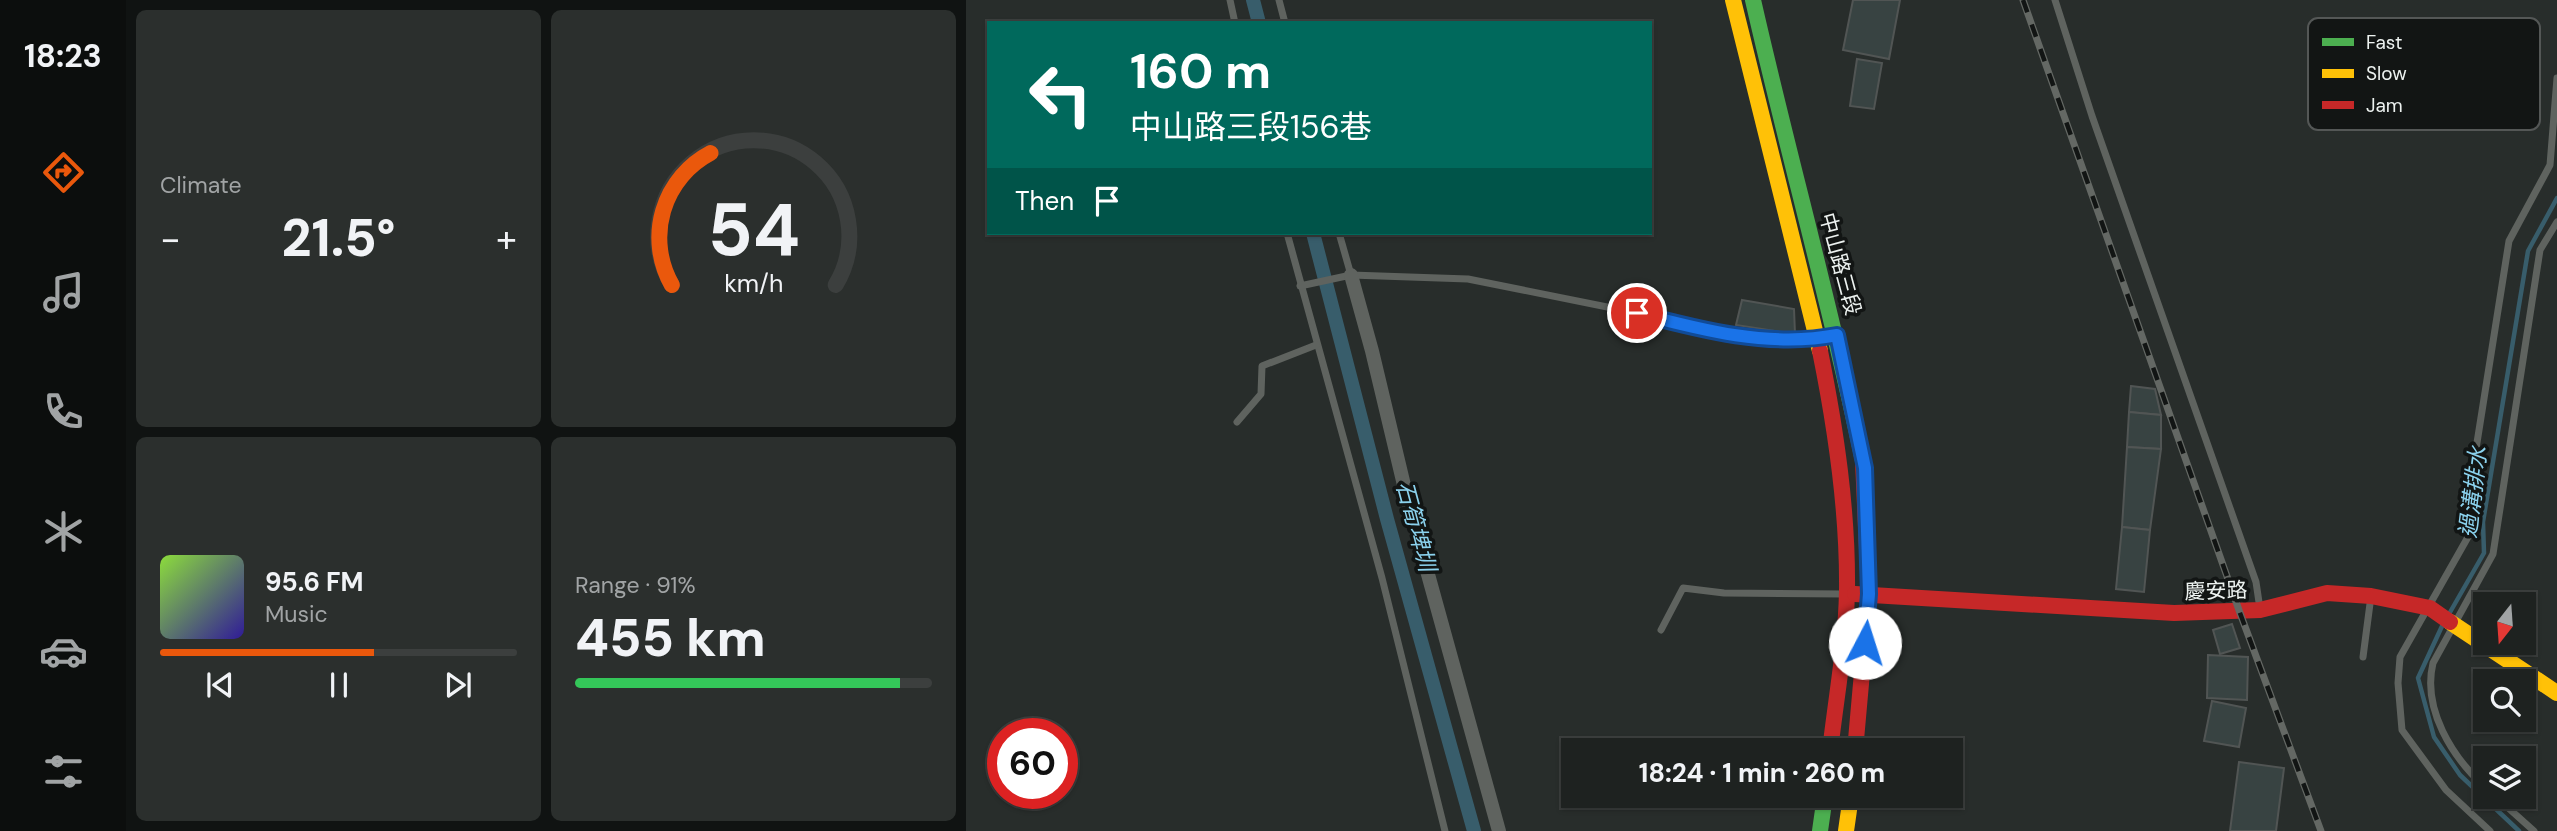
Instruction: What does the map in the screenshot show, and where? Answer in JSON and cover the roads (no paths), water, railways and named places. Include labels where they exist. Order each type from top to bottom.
[{"type":"main road","name":"中山路三段","points":[[1733,0],[1818,339],[1831,405],[1846,517],[1847,594],[1831,738]]},
{"type":"main road","name":"中山路三段","points":[[1753,0],[1775,97],[1837,335],[1865,468],[1869,594],[1857,738]]},
{"type":"main road","name":"慶安路","points":[[1847,594],[2174,613],[2260,610],[2328,593],[2371,596],[2430,608],[2455,622],[2557,693]]},
{"type":"main road","points":[[1820,831],[1823,808]]},
{"type":"main road","points":[[1846,831],[1849,808]]},
{"type":"street","points":[[1351,275],[1408,502],[1499,831]]},
{"type":"lane","points":[[1230,0],[1235,21]]},
{"type":"lane","points":[[1279,0],[1284,21]]},
{"type":"lane","points":[[2055,0],[2092,116],[2256,582],[2260,610]]},
{"type":"lane","points":[[2490,831],[2451,796],[2402,730],[2398,683],[2400,657],[2468,537],[2466,512],[2509,241],[2550,165],[2557,78]]},
{"type":"lane","points":[[2473,776],[2444,734],[2434,711],[2428,681],[2432,663],[2493,554],[2540,250],[2557,222]]},
{"type":"lane","points":[[1287,235],[1382,578],[1445,831]]},
{"type":"lane","points":[[1340,235],[1351,275]]},
{"type":"lane","points":[[1300,286],[1351,275],[1468,279],[1637,313],[1703,330],[1783,340],[1818,339],[1837,335]]},
{"type":"lane","points":[[1237,422],[1261,394],[1262,366],[1316,345]]},
{"type":"lane","points":[[1661,631],[1683,588],[1724,593],[1847,594]]},
{"type":"lane","points":[[2363,657],[2371,596]]},
{"type":"lane","points":[[2509,809],[2534,831]]},
{"type":"waterway","name":"石筍埤圳","points":[[1253,0],[1258,21]]},
{"type":"waterway","name":"過溝排水","points":[[2449,614],[2484,553],[2483,522],[2528,251],[2557,198]]},
{"type":"waterway","name":"石筍埤圳","points":[[1314,235],[1387,519],[1474,831]]},
{"type":"waterway","name":"過溝排水","points":[[2443,624],[2418,678],[2434,737],[2460,775],[2519,831]]},
{"type":"railway","points":[[2023,0],[2240,613],[2321,831]]}]
